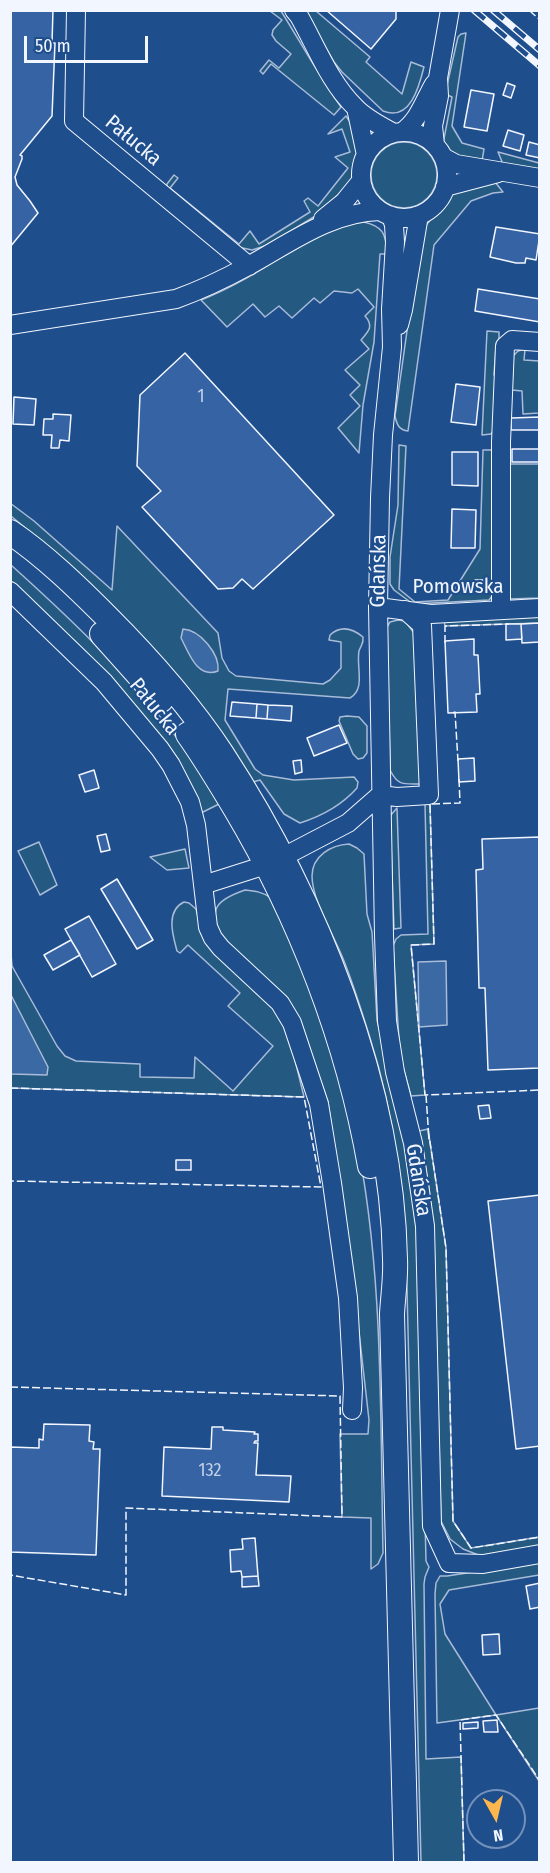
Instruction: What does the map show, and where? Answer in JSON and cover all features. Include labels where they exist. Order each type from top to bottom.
[{"type":"main road","points":[[10,532],[76,586],[141,651],[170,684],[222,754],[274,861]]},
{"type":"main road","points":[[10,550],[96,628],[170,711],[212,770],[253,838],[274,861]]},
{"type":"main road","name":"Gdańska","points":[[274,861],[323,944],[336,979],[359,1047],[380,1122],[391,1190],[396,1261],[392,1314],[406,1863]]},
{"type":"street","name":"Pałucka","points":[[76,10],[74,121],[249,266]]},
{"type":"street","points":[[294,10],[334,80],[356,108],[398,133],[414,134],[426,138],[456,164],[540,178]]},
{"type":"street","points":[[10,325],[176,298],[202,290],[307,232],[352,214],[385,213],[404,218],[419,215],[435,204],[445,187],[447,172],[439,151],[434,126],[439,96],[438,78],[450,10]]},
{"type":"street","points":[[385,213],[368,198],[361,182],[366,155],[377,141],[398,133],[413,123],[438,78]]},
{"type":"street","points":[[356,108],[366,155]]},
{"type":"street","points":[[445,187],[502,172]]},
{"type":"street","points":[[307,232],[344,202],[361,182]]},
{"type":"street","name":"Gdańska","points":[[385,213],[394,225],[395,242],[391,309],[392,347],[383,435],[380,498],[378,607],[380,795],[387,1021],[395,1072],[412,1143],[425,1226],[432,1526],[449,1563],[483,1564],[540,1554]]},
{"type":"street","name":"Gdańska","points":[[392,347],[403,310],[419,215]]},
{"type":"street","points":[[501,610],[501,442],[506,346],[512,340],[540,342]]},
{"type":"street","name":"Pałucka","points":[[10,591],[104,682],[171,765],[190,802],[198,836],[203,885]]},
{"type":"street","name":"Pomowska","points":[[378,607],[431,614],[540,608]]},
{"type":"street","points":[[352,1410],[348,1298],[319,1104],[292,1023],[280,1003],[213,938],[208,927],[203,885],[274,861],[348,824],[380,795],[429,795],[422,626],[405,610]]},
{"type":"shaded area","points":[[270,11],[281,11],[341,107],[334,115],[271,64],[263,74],[260,71],[269,60],[279,68],[291,54],[272,35],[273,30],[282,20]]},
{"type":"shaded area","points":[[304,11],[316,11],[370,57],[366,62],[402,94],[411,62],[424,67],[416,93],[407,107],[400,112],[383,111],[334,62]]},
{"type":"shaded area","points":[[466,33],[452,126],[462,143],[484,149],[482,161],[456,155],[443,144],[452,97],[445,94],[458,37]]},
{"type":"shaded area","points":[[346,116],[357,132],[357,153],[351,182],[317,215],[268,245],[252,250],[238,247],[167,187],[174,175],[178,178],[170,188],[239,244],[250,231],[259,244],[310,212],[304,201],[308,198],[318,206],[348,168],[335,157],[350,152],[342,129],[328,134]]},
{"type":"shaded area","points":[[397,142],[411,142],[423,147],[432,156],[437,175],[435,188],[428,199],[411,208],[397,208],[385,203],[376,194],[371,182],[371,168],[376,156],[385,147]]},
{"type":"shaded area","points":[[498,152],[539,163],[539,175],[503,164]]},
{"type":"shaded area","points":[[495,182],[503,192],[471,201],[434,245],[408,431],[402,430],[395,416],[421,232],[453,192]]},
{"type":"shaded area","points":[[364,222],[376,226],[383,233],[388,254],[380,254],[374,342],[363,405],[359,453],[338,428],[360,406],[350,395],[360,385],[345,370],[369,349],[361,340],[370,326],[365,316],[374,307],[358,289],[352,293],[334,291],[320,303],[314,298],[292,318],[279,306],[265,317],[253,304],[227,327],[201,300],[256,273],[305,243],[344,226]]},
{"type":"shaded area","points":[[487,331],[499,332],[494,375],[498,375],[495,428],[491,434],[482,435]]},
{"type":"shaded area","points":[[525,349],[524,360],[539,361],[539,413],[523,414],[522,391],[512,390],[513,356]]},
{"type":"shaded area","points":[[399,445],[406,446],[399,589],[415,602],[448,600],[480,549],[483,450],[495,450],[493,595],[489,600],[413,604],[394,590],[390,584],[390,557],[398,505]]},
{"type":"shaded area","points":[[509,464],[539,464],[539,598],[508,599]]},
{"type":"shaded area","points":[[10,503],[34,521],[112,590],[117,526],[218,633],[222,658],[229,671],[236,676],[323,684],[341,668],[341,642],[329,640],[330,635],[338,630],[346,629],[355,631],[363,637],[358,657],[358,689],[350,698],[228,689],[225,720],[255,769],[263,775],[294,780],[354,777],[358,782],[357,788],[338,805],[300,823],[284,814],[260,780],[253,782],[187,687],[153,648],[109,602],[11,516]]},
{"type":"shaded area","points":[[11,565],[87,636],[140,693],[183,746],[221,803],[201,813],[78,645],[11,581]]},
{"type":"shaded area","points":[[540,616],[539,623],[445,626],[444,620]]},
{"type":"shaded area","points":[[405,621],[414,633],[420,784],[402,783],[390,770],[387,627],[390,622]]},
{"type":"shaded area","points":[[183,629],[196,634],[208,644],[216,657],[218,671],[204,671],[199,668],[181,638]]},
{"type":"shaded area","points":[[340,717],[359,717],[367,726],[367,753],[363,758],[358,759],[353,754],[339,721]]},
{"type":"shaded area","points":[[425,804],[430,804],[434,944],[411,945],[425,1095],[411,1096],[402,1063],[399,1040],[393,946],[401,935],[428,934]]},
{"type":"shaded area","points":[[397,808],[401,928],[394,929],[390,816]]},
{"type":"shaded area","points":[[39,842],[57,885],[40,895],[18,851]]},
{"type":"shaded area","points":[[349,844],[364,854],[367,914],[372,932],[377,1020],[407,1151],[418,1236],[426,1561],[429,1567],[424,1584],[426,1759],[461,1757],[464,1862],[421,1862],[407,1289],[401,1193],[393,1131],[379,1069],[351,980],[316,896],[312,876],[319,857],[329,849]]},
{"type":"shaded area","points":[[185,849],[189,868],[167,870],[150,857]]},
{"type":"shaded area","points":[[245,890],[265,894],[277,905],[283,915],[304,968],[335,1060],[355,1132],[371,1236],[379,1342],[383,1553],[378,1564],[371,1569],[371,1518],[342,1517],[340,1434],[368,1434],[369,1420],[350,1253],[328,1102],[301,1025],[223,939],[218,929],[215,913],[217,907],[227,898]]},
{"type":"shaded area","points":[[184,902],[196,909],[205,941],[272,1006],[288,1031],[304,1097],[11,1088],[10,942],[12,966],[57,1046],[65,1056],[76,1061],[140,1064],[140,1077],[194,1078],[195,1057],[233,1091],[273,1046],[228,1006],[240,993],[188,945],[180,953],[177,951],[172,931],[172,918],[174,911]]},
{"type":"shaded area","points":[[446,961],[447,1025],[419,1027],[418,962]]},
{"type":"shaded area","points":[[10,993],[48,1067],[47,1075],[11,1074]]},
{"type":"shaded area","points":[[428,1129],[446,1248],[453,1521],[471,1548],[539,1537],[539,1547],[481,1556],[463,1549],[450,1539],[441,1521],[434,1234],[419,1131]]},
{"type":"shaded area","points":[[539,1562],[539,1575],[449,1590],[440,1604],[445,1634],[496,1715],[437,1723],[436,1583],[440,1576]]},
{"type":"shaded area","points":[[539,1708],[539,1781],[496,1715]]},
{"type":"building","points":[[10,10],[53,10],[52,43],[55,43],[52,116],[20,155],[22,159],[15,177],[17,185],[38,213],[10,247]]},
{"type":"building","points":[[326,10],[396,10],[396,19],[371,49]]},
{"type":"building","points":[[507,83],[515,86],[511,98],[503,95]]},
{"type":"building","points":[[471,90],[494,94],[487,131],[464,127]]},
{"type":"building","points":[[508,130],[524,135],[520,151],[503,146]]},
{"type":"building","points":[[529,142],[540,145],[540,158],[526,155]]},
{"type":"building","points":[[496,227],[540,234],[536,260],[526,258],[525,263],[516,263],[490,257]]},
{"type":"building","points":[[478,289],[540,299],[540,322],[475,311]]},
{"type":"building","points":[[185,353],[334,515],[253,589],[242,579],[233,588],[218,589],[142,507],[161,491],[137,466],[140,395]]},
{"type":"building","points":[[456,384],[480,387],[476,425],[451,422]]},
{"type":"building","points":[[14,397],[36,399],[34,425],[13,424]]},
{"type":"building","points":[[53,414],[71,415],[69,441],[60,440],[59,448],[51,448],[52,435],[43,435],[44,419],[53,419]]},
{"type":"building","points":[[540,417],[540,430],[511,430],[511,418]]},
{"type":"building","points":[[512,449],[540,449],[540,462],[512,462]]},
{"type":"building","points":[[452,452],[478,452],[478,486],[452,485]]},
{"type":"building","points":[[452,509],[476,510],[475,548],[451,548]]},
{"type":"building","points":[[475,580],[483,580],[483,589],[475,589]]},
{"type":"building","points":[[540,623],[540,642],[522,643],[521,624]]},
{"type":"building","points":[[506,624],[521,624],[522,639],[506,640]]},
{"type":"building","points":[[474,639],[474,655],[478,655],[480,694],[476,694],[477,712],[448,713],[445,641]]},
{"type":"building","points":[[232,702],[257,704],[256,718],[230,716]]},
{"type":"building","points":[[257,704],[268,705],[267,719],[256,718]]},
{"type":"building","points":[[268,705],[292,706],[291,721],[267,719]]},
{"type":"building","points":[[339,725],[347,743],[314,756],[307,738]]},
{"type":"building","points":[[474,758],[475,781],[459,782],[458,759]]},
{"type":"building","points":[[301,760],[302,772],[295,774],[293,761]]},
{"type":"building","points":[[94,770],[99,788],[85,792],[79,775]]},
{"type":"building","points":[[106,834],[110,850],[101,852],[97,836]]},
{"type":"building","points":[[540,837],[540,1068],[488,1070],[485,988],[479,988],[476,870],[483,869],[482,839]]},
{"type":"building","points":[[117,879],[153,940],[137,949],[101,889]]},
{"type":"building","points":[[89,916],[116,964],[92,977],[65,929]]},
{"type":"building","points":[[71,940],[80,955],[53,970],[44,955]]},
{"type":"building","points":[[489,1105],[491,1118],[480,1119],[478,1106]]},
{"type":"building","points":[[176,1160],[191,1160],[191,1170],[176,1170]]},
{"type":"building","points":[[540,1195],[540,1446],[516,1449],[488,1201]]},
{"type":"building","points":[[44,1424],[90,1425],[89,1441],[94,1442],[93,1449],[100,1449],[96,1555],[10,1552],[10,1447],[39,1448],[39,1439],[43,1440]]},
{"type":"building","points":[[212,1427],[258,1434],[258,1441],[254,1443],[258,1443],[256,1475],[291,1476],[289,1502],[162,1496],[164,1447],[211,1449]]},
{"type":"building","points":[[255,1538],[258,1576],[242,1577],[241,1571],[231,1572],[230,1550],[243,1549],[242,1539]]},
{"type":"building","points":[[258,1576],[259,1586],[242,1587],[242,1577]]},
{"type":"building","points":[[540,1583],[540,1607],[530,1609],[526,1586]]},
{"type":"building","points":[[499,1634],[500,1654],[483,1655],[482,1635]]},
{"type":"building","points":[[497,1720],[498,1732],[484,1732],[483,1721]]},
{"type":"building","points":[[478,1722],[478,1728],[463,1729],[463,1723]]},
{"type":"railway","points":[[474,10],[540,66]]},
{"type":"railway","points":[[493,10],[540,50]]},
{"type":"fence","points":[[531,10],[540,20]]},
{"type":"fence","points":[[445,643],[445,626],[509,624]]},
{"type":"fence","points":[[453,713],[455,712],[458,761]]},
{"type":"fence","points":[[459,779],[460,803],[430,804],[434,944],[411,945],[425,1095],[540,1090]]},
{"type":"fence","points":[[10,1088],[304,1097],[321,1187],[10,1181]]},
{"type":"fence","points":[[426,1095],[429,1139],[428,1129],[446,1248],[453,1521],[471,1548],[540,1537]]},
{"type":"fence","points":[[10,1387],[340,1396],[342,1517],[126,1508],[126,1595],[10,1575]]},
{"type":"fence","points":[[464,1862],[460,1720],[496,1715],[540,1781]]}]
